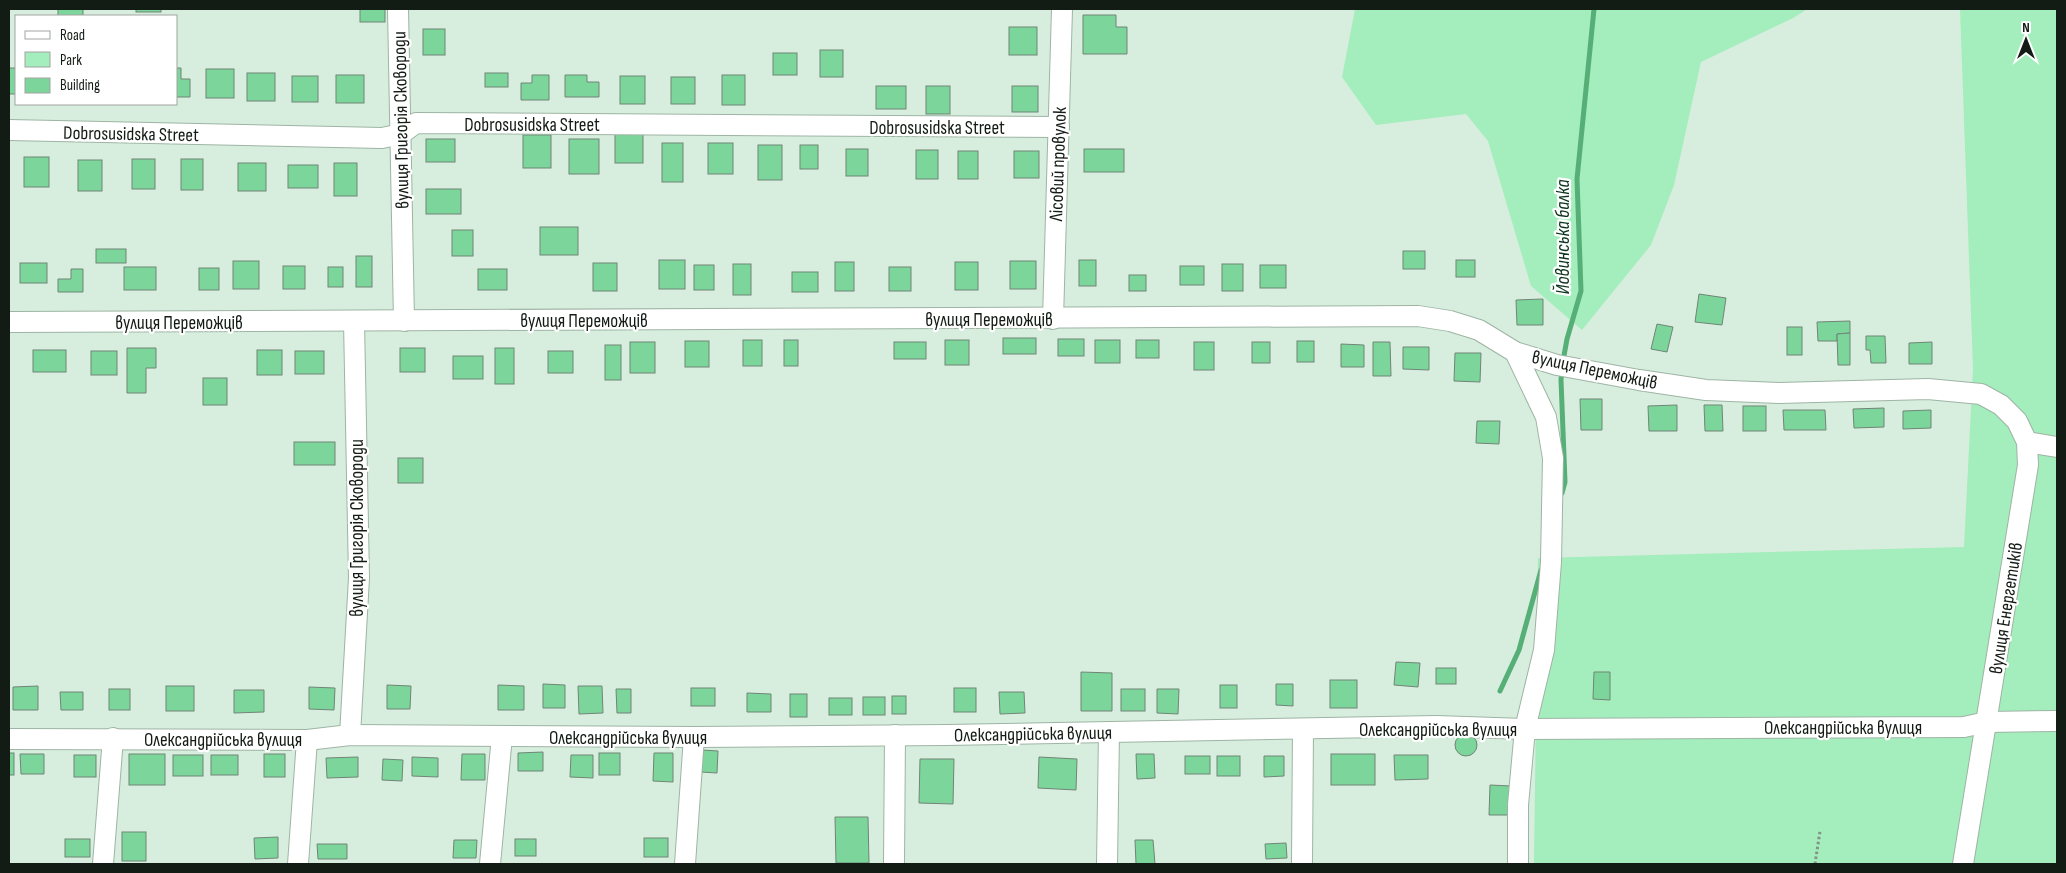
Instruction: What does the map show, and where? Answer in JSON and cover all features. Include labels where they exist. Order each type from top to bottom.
[{"type":"street","name":"вулиця Григорія Сковороди","points":[[398,9],[404,321]]},
{"type":"street","name":"Лісовий провулок","points":[[1053,319],[1062,9]]},
{"type":"street","name":"Dobrosusidska Street","points":[[9,130],[382,138],[401,134],[416,123],[1058,127]]},
{"type":"street","name":"вулиця Переможців","points":[[9,322],[1418,316],[1450,321],[1479,330],[1515,352],[1557,365],[1706,390],[1780,393],[1928,389],[1958,390]]},
{"type":"street","name":"вулиця Григорія Сковороди","points":[[350,735],[359,578],[354,321]]},
{"type":"street","points":[[1515,352],[1546,417],[1553,458],[1551,562],[1544,650],[1524,729],[1518,804],[1518,864]]},
{"type":"street","name":"вулиця Енергетиків","points":[[1958,390],[1981,394],[2001,405],[2017,421],[2026,442],[2028,465],[1963,864]]},
{"type":"street","points":[[2026,442],[2057,447]]},
{"type":"street","name":"Олександрійська вулиця","points":[[9,739],[307,740],[350,735],[895,736],[1436,726],[1524,729],[1964,726],[1987,722],[2057,721]]},
{"type":"street","points":[[1302,864],[1303,729]]},
{"type":"street","points":[[1107,864],[1109,732]]},
{"type":"street","points":[[490,864],[502,736]]},
{"type":"street","points":[[894,864],[895,736]]},
{"type":"street","points":[[685,864],[694,737]]},
{"type":"street","points":[[104,864],[113,738]]},
{"type":"street","points":[[298,864],[307,740]]},
{"type":"path","points":[[1816,864],[1820,831]]},
{"type":"green space","points":[[1355,9],[1807,9],[1795,17],[1701,62],[1674,185],[1651,245],[1582,330],[1531,286],[1488,141],[1466,114],[1376,125],[1342,77]]},
{"type":"green space","points":[[1960,9],[2057,9],[2057,864],[1534,864],[1538,558],[1964,547],[1973,369]]},
{"type":"building","points":[[58,9],[83,9],[83,15],[58,15]]},
{"type":"building","points":[[136,9],[161,9],[161,12],[136,12]]},
{"type":"building","points":[[360,9],[385,9],[385,22],[360,22]]},
{"type":"building","points":[[1083,15],[1116,15],[1116,27],[1127,27],[1127,54],[1083,54]]},
{"type":"building","points":[[1009,27],[1037,27],[1037,55],[1009,55]]},
{"type":"building","points":[[423,29],[445,29],[445,55],[423,55]]},
{"type":"building","points":[[820,50],[843,50],[843,77],[820,77]]},
{"type":"building","points":[[773,53],[797,53],[797,75],[773,75]]},
{"type":"building","points":[[9,68],[15,68],[15,94],[9,94]]},
{"type":"building","points":[[178,68],[181,68],[181,79],[190,79],[190,97],[178,97]]},
{"type":"building","points":[[206,69],[234,69],[234,98],[206,98]]},
{"type":"building","points":[[247,73],[275,73],[275,101],[247,101]]},
{"type":"building","points":[[485,73],[508,73],[508,87],[485,87]]},
{"type":"building","points":[[336,75],[364,75],[364,103],[336,103]]},
{"type":"building","points":[[532,75],[549,75],[549,100],[521,100],[521,83],[532,83]]},
{"type":"building","points":[[565,75],[587,75],[587,82],[599,82],[599,97],[565,97]]},
{"type":"building","points":[[722,75],[745,75],[745,105],[722,105]]},
{"type":"building","points":[[292,76],[318,76],[318,102],[292,102]]},
{"type":"building","points":[[620,76],[645,76],[645,104],[620,104]]},
{"type":"building","points":[[671,77],[695,77],[695,104],[671,104]]},
{"type":"building","points":[[876,86],[906,86],[906,109],[876,109]]},
{"type":"building","points":[[926,86],[950,86],[950,114],[926,114]]},
{"type":"building","points":[[1012,86],[1038,86],[1038,112],[1012,112]]},
{"type":"building","points":[[615,134],[643,134],[643,163],[615,163]]},
{"type":"building","points":[[523,135],[551,135],[551,168],[523,168]]},
{"type":"building","points":[[426,139],[455,139],[455,162],[426,162]]},
{"type":"building","points":[[569,139],[599,139],[599,174],[569,174]]},
{"type":"building","points":[[662,143],[683,143],[683,182],[662,182]]},
{"type":"building","points":[[708,143],[733,143],[733,174],[708,174]]},
{"type":"building","points":[[758,145],[782,145],[782,180],[758,180]]},
{"type":"building","points":[[800,145],[818,145],[818,169],[800,169]]},
{"type":"building","points":[[846,149],[868,149],[868,176],[846,176]]},
{"type":"building","points":[[1084,149],[1124,149],[1124,172],[1084,172]]},
{"type":"building","points":[[916,150],[938,150],[938,179],[916,179]]},
{"type":"building","points":[[958,151],[978,151],[978,179],[958,179]]},
{"type":"building","points":[[1014,151],[1039,151],[1039,178],[1014,178]]},
{"type":"building","points":[[24,157],[49,157],[49,187],[24,187]]},
{"type":"building","points":[[132,159],[155,159],[155,189],[132,189]]},
{"type":"building","points":[[181,159],[203,159],[203,190],[181,190]]},
{"type":"building","points":[[78,160],[102,160],[102,191],[78,191]]},
{"type":"building","points":[[238,163],[266,163],[266,191],[238,191]]},
{"type":"building","points":[[334,163],[357,163],[357,196],[334,196]]},
{"type":"building","points":[[288,165],[318,165],[318,188],[288,188]]},
{"type":"building","points":[[426,189],[461,189],[461,214],[426,214]]},
{"type":"building","points":[[540,227],[578,227],[578,255],[540,255]]},
{"type":"building","points":[[452,230],[473,230],[473,256],[452,256]]},
{"type":"building","points":[[96,249],[126,249],[126,263],[96,263]]},
{"type":"building","points":[[1403,251],[1425,251],[1425,269],[1403,269]]},
{"type":"building","points":[[356,256],[372,256],[372,287],[356,287]]},
{"type":"building","points":[[659,260],[685,260],[685,289],[659,289]]},
{"type":"building","points":[[1079,260],[1096,260],[1096,286],[1079,286]]},
{"type":"building","points":[[1456,260],[1475,260],[1475,277],[1456,277]]},
{"type":"building","points":[[233,261],[259,261],[259,289],[233,289]]},
{"type":"building","points":[[1010,261],[1036,261],[1036,289],[1010,289]]},
{"type":"building","points":[[835,262],[854,262],[854,291],[835,291]]},
{"type":"building","points":[[955,262],[978,262],[978,290],[955,290]]},
{"type":"building","points":[[20,263],[47,263],[47,283],[20,283]]},
{"type":"building","points":[[593,263],[617,263],[617,291],[593,291]]},
{"type":"building","points":[[733,264],[751,264],[751,295],[733,295]]},
{"type":"building","points":[[1222,264],[1243,264],[1243,291],[1222,291]]},
{"type":"building","points":[[694,265],[714,265],[714,290],[694,290]]},
{"type":"building","points":[[1260,265],[1286,265],[1286,288],[1260,288]]},
{"type":"building","points":[[283,266],[305,266],[305,289],[283,289]]},
{"type":"building","points":[[1180,266],[1204,266],[1204,285],[1180,285]]},
{"type":"building","points":[[124,267],[156,267],[156,290],[124,290]]},
{"type":"building","points":[[328,267],[343,267],[343,287],[328,287]]},
{"type":"building","points":[[889,267],[911,267],[911,291],[889,291]]},
{"type":"building","points":[[199,268],[219,268],[219,290],[199,290]]},
{"type":"building","points":[[71,269],[83,269],[83,292],[58,292],[58,279],[71,279]]},
{"type":"building","points":[[478,269],[507,269],[507,290],[478,290]]},
{"type":"building","points":[[792,272],[818,272],[818,292],[792,292]]},
{"type":"building","points":[[1129,275],[1146,275],[1146,291],[1129,291]]},
{"type":"building","points":[[1699,294],[1726,298],[1722,325],[1695,322]]},
{"type":"building","points":[[1543,299],[1543,325],[1517,325],[1516,300]]},
{"type":"building","points":[[1850,321],[1850,333],[1837,334],[1837,341],[1818,341],[1817,322]]},
{"type":"building","points":[[1657,324],[1673,327],[1667,352],[1651,349]]},
{"type":"building","points":[[1787,327],[1802,327],[1802,355],[1787,355]]},
{"type":"building","points":[[1850,333],[1850,365],[1838,365],[1837,334]]},
{"type":"building","points":[[1866,336],[1885,336],[1886,363],[1871,363],[1870,350],[1866,350]]},
{"type":"building","points":[[1003,338],[1036,338],[1036,354],[1003,354]]},
{"type":"building","points":[[1058,339],[1084,339],[1084,356],[1058,356]]},
{"type":"building","points":[[743,340],[762,340],[762,366],[743,366]]},
{"type":"building","points":[[784,340],[798,340],[798,366],[784,366]]},
{"type":"building","points":[[945,340],[969,340],[969,365],[945,365]]},
{"type":"building","points":[[1095,340],[1120,340],[1120,363],[1095,363]]},
{"type":"building","points":[[1136,340],[1159,340],[1159,358],[1136,358]]},
{"type":"building","points":[[685,341],[709,341],[709,367],[685,367]]},
{"type":"building","points":[[1297,341],[1314,341],[1314,362],[1297,362]]},
{"type":"building","points":[[630,342],[655,342],[655,373],[630,373]]},
{"type":"building","points":[[894,342],[926,342],[926,359],[894,359]]},
{"type":"building","points":[[1194,342],[1214,342],[1214,370],[1194,370]]},
{"type":"building","points":[[1252,342],[1270,342],[1270,363],[1252,363]]},
{"type":"building","points":[[1373,342],[1390,342],[1391,376],[1373,376]]},
{"type":"building","points":[[1932,342],[1932,364],[1909,364],[1909,343]]},
{"type":"building","points":[[1341,344],[1364,345],[1364,367],[1341,367]]},
{"type":"building","points":[[605,345],[621,345],[621,380],[605,380]]},
{"type":"building","points":[[1403,347],[1429,347],[1429,370],[1403,369]]},
{"type":"building","points":[[127,348],[156,348],[156,368],[146,368],[146,393],[127,393]]},
{"type":"building","points":[[400,348],[425,348],[425,372],[400,372]]},
{"type":"building","points":[[495,348],[514,348],[514,384],[495,384]]},
{"type":"building","points":[[33,350],[66,350],[66,372],[33,372]]},
{"type":"building","points":[[257,350],[282,350],[282,375],[257,375]]},
{"type":"building","points":[[91,351],[117,351],[117,375],[91,375]]},
{"type":"building","points":[[295,351],[324,351],[324,374],[295,374]]},
{"type":"building","points":[[548,351],[573,351],[573,373],[548,373]]},
{"type":"building","points":[[1455,353],[1481,353],[1480,382],[1454,381]]},
{"type":"building","points":[[453,356],[483,356],[483,379],[453,379]]},
{"type":"building","points":[[203,378],[227,378],[227,405],[203,405]]},
{"type":"building","points":[[1580,399],[1602,399],[1602,430],[1581,430]]},
{"type":"building","points":[[1677,405],[1677,431],[1649,431],[1648,406]]},
{"type":"building","points":[[1704,405],[1722,405],[1723,431],[1705,431]]},
{"type":"building","points":[[1743,406],[1766,406],[1766,431],[1743,431]]},
{"type":"building","points":[[1884,408],[1884,427],[1854,428],[1853,409]]},
{"type":"building","points":[[1783,410],[1825,410],[1826,430],[1784,430]]},
{"type":"building","points":[[1931,410],[1931,428],[1903,429],[1903,411]]},
{"type":"building","points":[[1477,421],[1500,421],[1499,444],[1476,443]]},
{"type":"building","points":[[294,442],[335,442],[335,465],[294,465]]},
{"type":"building","points":[[398,458],[423,458],[423,483],[398,483]]},
{"type":"building","points":[[1396,662],[1420,663],[1418,687],[1394,685]]},
{"type":"building","points":[[1436,668],[1456,668],[1456,684],[1436,684]]},
{"type":"building","points":[[1081,672],[1112,673],[1112,711],[1081,711]]},
{"type":"building","points":[[1594,672],[1610,672],[1610,700],[1593,699]]},
{"type":"building","points":[[1330,680],[1357,680],[1357,708],[1330,708]]},
{"type":"building","points":[[543,684],[565,685],[565,708],[543,708]]},
{"type":"building","points":[[1276,684],[1293,684],[1293,706],[1276,705]]},
{"type":"building","points":[[387,685],[411,686],[410,709],[387,709]]},
{"type":"building","points":[[498,685],[524,686],[524,710],[498,710]]},
{"type":"building","points":[[1220,685],[1237,685],[1237,708],[1220,708]]},
{"type":"building","points":[[38,686],[38,710],[13,710],[13,687]]},
{"type":"building","points":[[166,686],[194,686],[194,711],[166,711]]},
{"type":"building","points":[[578,686],[602,686],[603,713],[579,714]]},
{"type":"building","points":[[309,687],[335,688],[334,710],[309,709]]},
{"type":"building","points":[[691,688],[715,688],[715,706],[691,706]]},
{"type":"building","points":[[954,688],[976,688],[976,712],[954,712]]},
{"type":"building","points":[[109,689],[130,689],[130,710],[109,710]]},
{"type":"building","points":[[616,689],[631,689],[631,713],[617,713]]},
{"type":"building","points":[[1121,689],[1145,689],[1145,711],[1121,711]]},
{"type":"building","points":[[1157,689],[1179,689],[1178,714],[1157,713]]},
{"type":"building","points":[[234,690],[264,690],[264,712],[234,713]]},
{"type":"building","points":[[60,692],[83,692],[83,710],[61,710]]},
{"type":"building","points":[[999,692],[1024,692],[1025,713],[1000,714]]},
{"type":"building","points":[[747,693],[771,694],[771,712],[747,712]]},
{"type":"building","points":[[790,694],[807,694],[807,717],[790,717]]},
{"type":"building","points":[[892,696],[906,696],[906,714],[892,714]]},
{"type":"building","points":[[863,697],[885,697],[885,715],[863,715]]},
{"type":"building","points":[[829,698],[852,698],[852,715],[829,715]]},
{"type":"building","points":[[1466,734],[1474,737],[1477,745],[1474,753],[1466,756],[1458,753],[1455,745],[1458,737]]},
{"type":"building","points":[[702,750],[718,751],[717,773],[701,772]]},
{"type":"building","points":[[543,752],[543,771],[518,771],[518,753]]},
{"type":"building","points":[[9,753],[14,753],[14,775],[9,775]]},
{"type":"building","points":[[599,753],[620,753],[620,775],[599,775]]},
{"type":"building","points":[[654,753],[673,753],[673,782],[653,781]]},
{"type":"building","points":[[20,754],[44,754],[44,774],[21,774]]},
{"type":"building","points":[[129,754],[165,754],[165,785],[129,785]]},
{"type":"building","points":[[264,754],[285,754],[285,777],[264,777]]},
{"type":"building","points":[[462,754],[485,754],[485,780],[461,780]]},
{"type":"building","points":[[1136,754],[1154,754],[1155,778],[1137,779]]},
{"type":"building","points":[[1331,754],[1375,754],[1375,785],[1331,785]]},
{"type":"building","points":[[74,755],[96,755],[96,777],[74,777]]},
{"type":"building","points":[[173,755],[203,755],[203,776],[173,776]]},
{"type":"building","points":[[211,755],[238,755],[238,775],[211,775]]},
{"type":"building","points":[[571,755],[593,755],[593,778],[570,777]]},
{"type":"building","points":[[1394,755],[1428,755],[1428,779],[1395,780]]},
{"type":"building","points":[[1185,756],[1210,756],[1210,774],[1185,774]]},
{"type":"building","points":[[1217,756],[1240,756],[1240,776],[1217,776]]},
{"type":"building","points":[[1264,756],[1284,756],[1284,776],[1264,777]]},
{"type":"building","points":[[358,757],[358,777],[327,778],[326,758]]},
{"type":"building","points":[[412,757],[438,758],[438,777],[412,776]]},
{"type":"building","points":[[1039,757],[1077,759],[1076,790],[1038,788]]},
{"type":"building","points":[[383,759],[403,760],[402,781],[382,780]]},
{"type":"building","points":[[920,759],[954,759],[953,804],[919,803]]},
{"type":"building","points":[[1490,785],[1511,786],[1510,815],[1489,815]]},
{"type":"building","points":[[835,817],[868,817],[869,863],[836,863]]},
{"type":"building","points":[[122,832],[146,832],[146,861],[122,861]]},
{"type":"building","points":[[278,837],[278,858],[255,859],[254,838]]},
{"type":"building","points":[[644,838],[668,838],[668,857],[644,857]]},
{"type":"building","points":[[65,839],[90,839],[90,857],[65,857]]},
{"type":"building","points":[[515,839],[536,839],[536,856],[515,856]]},
{"type":"building","points":[[454,840],[477,840],[476,858],[453,858]]},
{"type":"building","points":[[1135,840],[1153,840],[1155,864],[1136,864]]},
{"type":"building","points":[[1286,843],[1287,858],[1266,859],[1265,844]]},
{"type":"building","points":[[317,844],[347,844],[347,859],[318,859]]},
{"type":"waterway","name":"Йовинська балка","points":[[1563,361],[1567,339],[1581,291],[1577,179],[1594,9]]},
{"type":"waterway","name":"Йовинська балка","points":[[1562,369],[1565,482],[1562,493]]},
{"type":"waterway","name":"Йовинська балка","points":[[1500,691],[1519,650],[1541,570]]}]
